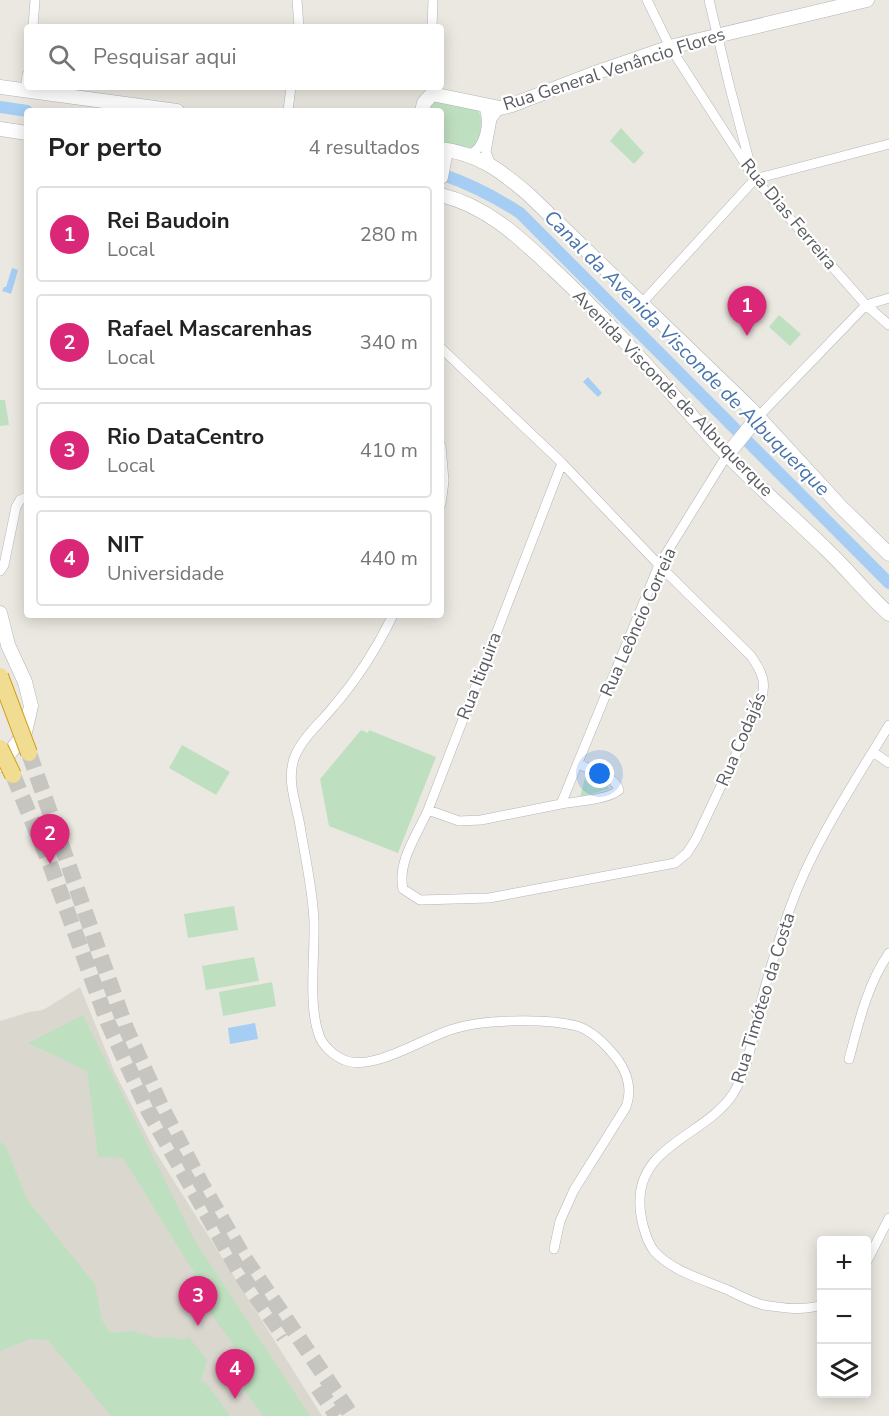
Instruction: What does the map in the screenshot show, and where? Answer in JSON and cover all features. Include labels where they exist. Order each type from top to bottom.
[{"type":"highway","points":[[0,676],[29,753]]},
{"type":"highway","points":[[0,748],[7,771]]},
{"type":"main road","name":"Rua General Venâncio Flores","points":[[430,91],[500,108],[670,47],[832,4],[867,0]]},
{"type":"main road","points":[[0,87],[154,108]]},
{"type":"main road","points":[[423,108],[430,91]]},
{"type":"main road","points":[[0,129],[24,133]]},
{"type":"main road","points":[[444,149],[468,154],[491,165],[528,194],[758,417],[841,507],[887,549]]},
{"type":"main road","name":"Avenida Visconde de Albuquerque","points":[[444,196],[476,208],[505,227],[525,244],[615,330],[727,454],[828,550],[889,614]]},
{"type":"main road","points":[[727,454],[758,417]]},
{"type":"main road","points":[[0,613],[8,645],[25,682],[31,706],[25,732],[7,771]]},
{"type":"street","points":[[33,24],[35,0]]},
{"type":"street","points":[[297,0],[299,24]]},
{"type":"street","points":[[432,24],[433,0]]},
{"type":"street","name":"Rua Dias Ferreira","points":[[647,0],[670,47],[755,179],[866,305],[889,326]]},
{"type":"street","points":[[709,0],[741,133],[755,179]]},
{"type":"street","points":[[288,108],[291,90]]},
{"type":"street","points":[[468,154],[477,149],[484,135],[487,117],[483,105]]},
{"type":"street","points":[[491,165],[486,152],[492,119],[500,108]]},
{"type":"street","points":[[642,303],[755,179],[889,144]]},
{"type":"street","points":[[758,417],[866,305],[889,298]]},
{"type":"street","name":"Rua Codajás","points":[[403,889],[420,900],[489,898],[675,863],[687,853],[696,839],[761,700],[765,680],[751,656],[659,566],[562,464],[444,351]]},
{"type":"street","name":"Rua Leôncio Correia","points":[[561,804],[659,566],[727,454]]},
{"type":"street","name":"Rua Itiquira","points":[[403,889],[400,877],[403,864],[428,810],[562,464]]},
{"type":"street","points":[[0,571],[4,565],[16,507],[24,498]]},
{"type":"street","points":[[391,618],[369,662],[302,744],[291,770],[314,919],[314,1006],[319,1036],[341,1059],[353,1063],[377,1061],[452,1029],[477,1024],[544,1021],[578,1027],[601,1041],[623,1067],[629,1098],[626,1107],[574,1190],[560,1221],[554,1249]]},
{"type":"street","name":"Rua Timóteo da Costa","points":[[817,1306],[798,1309],[761,1304],[678,1269],[654,1250],[642,1224],[640,1198],[646,1173],[660,1153],[698,1128],[723,1107],[733,1094],[744,1071],[771,964],[800,880],[889,725]]},
{"type":"street","points":[[873,752],[889,764]]},
{"type":"street","points":[[428,810],[459,821],[481,820],[605,796],[619,790],[611,779],[578,764]]},
{"type":"street","points":[[849,1059],[876,971],[889,953]]},
{"type":"street","points":[[871,1255],[889,1218]]},
{"type":"shaded area","points":[[80,987],[115,1073],[155,1151],[322,1416],[0,1416],[0,1021],[43,1010]]},
{"type":"green space","points":[[433,101],[476,109],[481,117],[481,129],[474,145],[464,149],[444,144],[444,108],[430,108]]},
{"type":"green space","points":[[621,128],[644,153],[634,164],[610,141]]},
{"type":"green space","points":[[779,315],[801,334],[790,346],[769,327]]},
{"type":"green space","points":[[0,400],[5,400],[9,425],[0,426]]},
{"type":"green space","points":[[361,730],[368,733],[369,730],[436,757],[398,853],[329,826],[320,779]]},
{"type":"green space","points":[[182,745],[230,772],[216,795],[169,768]]},
{"type":"green space","points":[[588,776],[608,784],[609,789],[580,797],[585,778]]},
{"type":"green space","points":[[234,906],[238,930],[188,938],[184,914]]},
{"type":"green space","points":[[254,957],[259,981],[206,990],[202,966]]},
{"type":"green space","points":[[272,982],[276,1006],[223,1016],[219,992]]},
{"type":"green space","points":[[83,1015],[195,1241],[310,1416],[263,1416],[240,1384],[248,1378],[239,1366],[233,1344],[198,1296],[200,1282],[123,1158],[98,1157],[87,1071],[28,1043]]},
{"type":"green space","points":[[0,1142],[5,1145],[28,1201],[95,1284],[102,1320],[110,1333],[132,1331],[156,1338],[171,1337],[181,1340],[189,1337],[207,1360],[201,1380],[210,1388],[230,1416],[111,1416],[48,1340],[30,1339],[0,1351]]},
{"type":"water","points":[[12,268],[18,270],[11,294],[2,291],[6,287]]},
{"type":"water","points":[[588,377],[602,393],[598,397],[583,382]]},
{"type":"water","points":[[255,1023],[258,1039],[230,1044],[228,1028]]},
{"type":"waterway","name":"Canal da Avenida Visconde de Albuquerque","points":[[0,107],[24,111]]},
{"type":"waterway","name":"Canal da Avenida Visconde de Albuquerque","points":[[444,175],[482,191],[520,213],[889,583]]},
{"type":"tunnel","points":[[29,753],[126,1028],[162,1108],[243,1256],[352,1416]]},
{"type":"tunnel","points":[[13,775],[50,864],[108,1023],[148,1110],[240,1273],[284,1337]]},
{"type":"tunnel","points":[[318,1388],[337,1416]]},
{"type":"place","name":"Rei Baudoin","points":[[747,336]]},
{"type":"place","name":"Rafael Mascarenhas","points":[[50,864]]},
{"type":"place","name":"Rio DataCentro","points":[[198,1326]]},
{"type":"place","name":"NIT","points":[[235,1399]]}]
